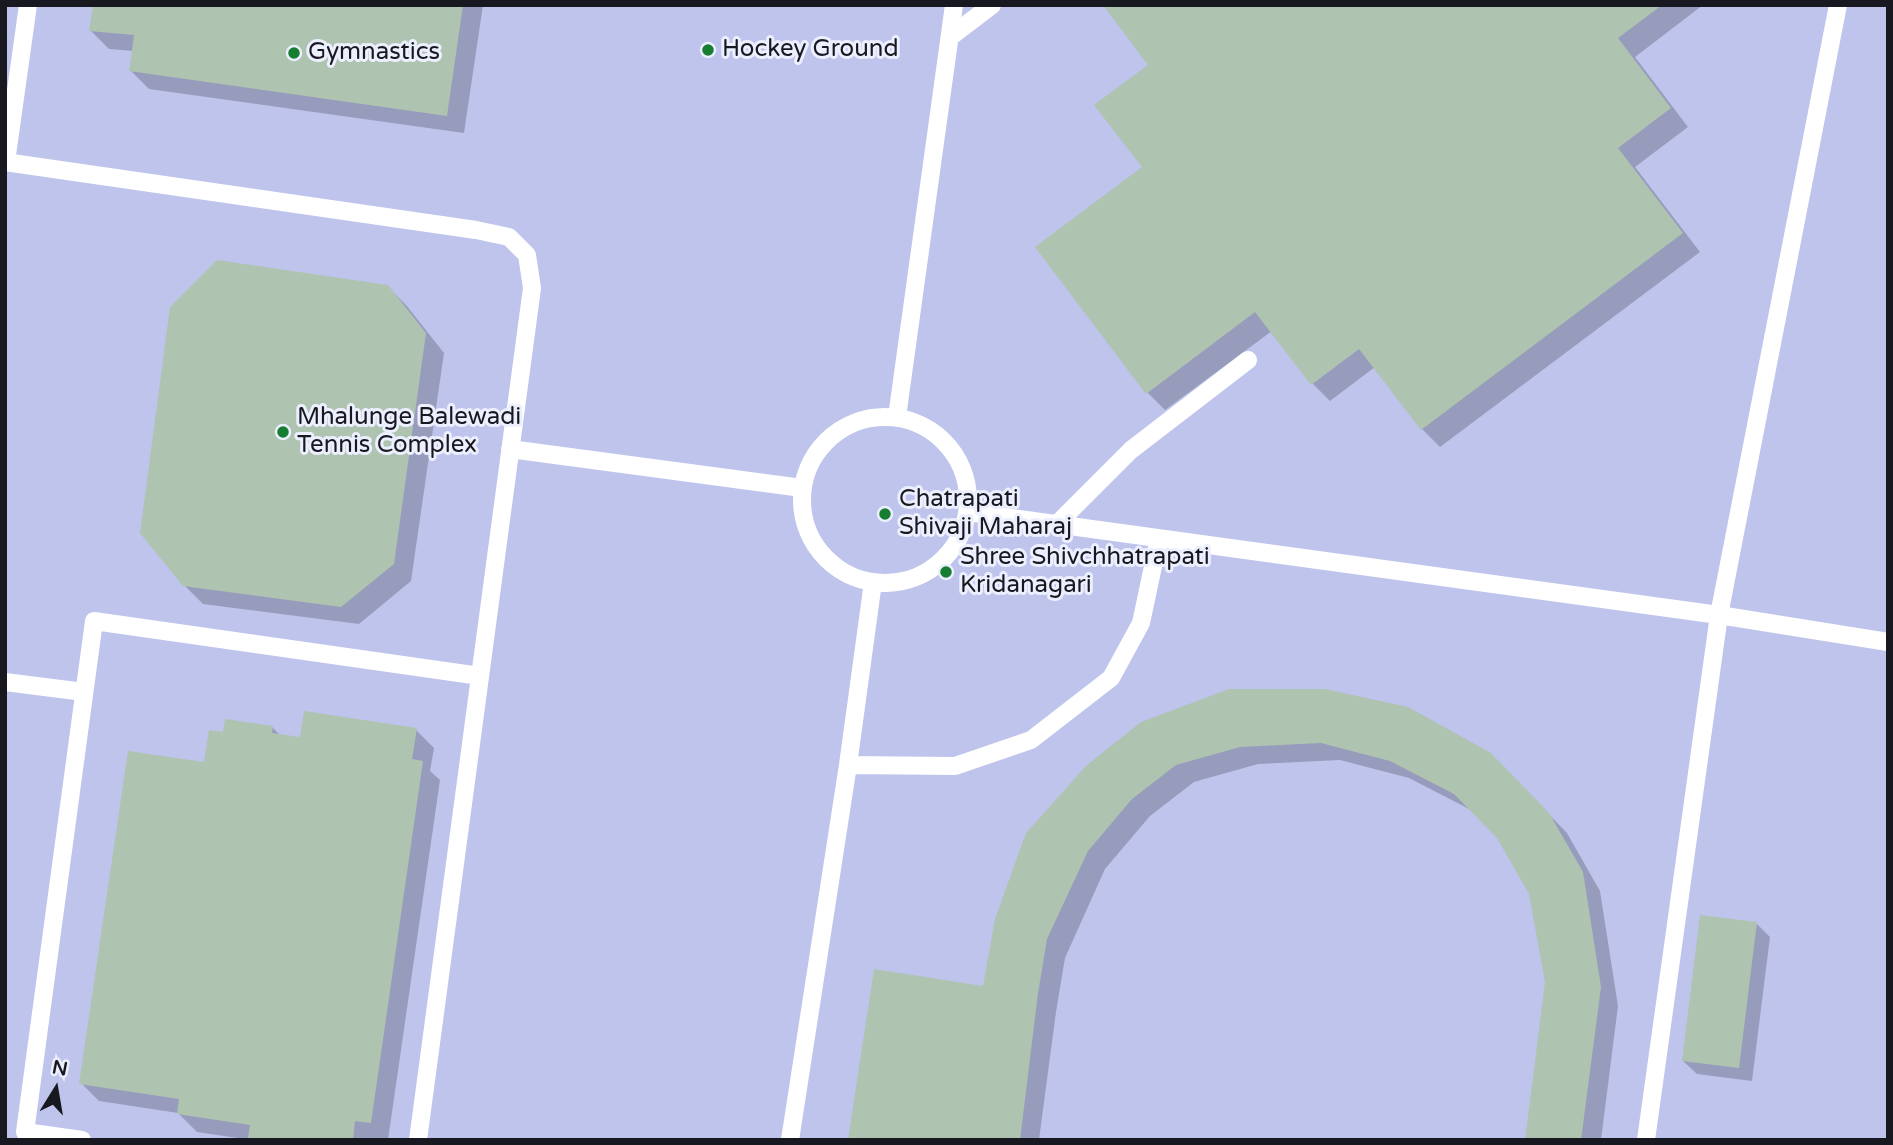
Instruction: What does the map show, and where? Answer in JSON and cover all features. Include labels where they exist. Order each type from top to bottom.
[{"type":"lane","points":[[28,5],[6,162],[476,230],[509,237],[527,255],[532,288],[418,1140]]},
{"type":"lane","points":[[897,417],[954,5]]},
{"type":"lane","points":[[950,37],[992,5]]},
{"type":"lane","points":[[1646,1140],[1719,615],[1835,8]]},
{"type":"lane","points":[[1056,524],[1131,450],[1248,360]]},
{"type":"lane","points":[[897,417],[928,428],[953,450],[967,480],[968,512],[957,543],[935,567],[906,581],[873,582],[842,572],[818,550],[809,536],[804,520],[802,488],[813,457],[835,433],[849,424],[865,419],[897,417]]},
{"type":"lane","points":[[510,449],[802,488]]},
{"type":"lane","points":[[968,512],[1719,615],[1888,642]]},
{"type":"lane","points":[[848,765],[955,766],[1031,740],[1111,678],[1141,623],[1159,538]]},
{"type":"lane","points":[[790,1140],[848,765],[873,582]]},
{"type":"lane","points":[[82,1140],[25,1132],[94,621],[480,676]]},
{"type":"lane","points":[[5,682],[84,692]]},
{"type":"shaded area","name":"Shree Shivchhatrapati Kridanagari","points":[[5,5],[1888,5],[1888,1140],[5,1140]]},
{"type":"building","name":"Gymnastics","points":[[93,5],[463,5],[447,116],[129,71],[134,35],[89,31]]},
{"type":"building","points":[[1103,5],[1662,5],[1618,38],[1671,108],[1618,148],[1683,233],[1421,430],[1359,349],[1311,385],[1255,312],[1146,394],[1035,247],[1142,167],[1094,105],[1148,65]]},
{"type":"building","points":[[217,260],[388,285],[426,333],[394,564],[341,607],[183,586],[140,533],[170,307]]},
{"type":"building","points":[[1229,689],[1325,689],[1408,707],[1491,753],[1549,813],[1583,872],[1601,987],[1581,1140],[1525,1140],[1545,982],[1529,894],[1497,838],[1454,794],[1390,761],[1321,743],[1240,747],[1176,765],[1132,799],[1088,851],[1047,939],[1020,1140],[848,1140],[874,969],[983,986],[995,919],[1026,833],[1086,766],[1141,722]]},
{"type":"building","points":[[304,711],[417,728],[412,759],[423,761],[371,1123],[355,1121],[353,1140],[257,1140],[248,1138],[250,1125],[177,1114],[179,1099],[79,1084],[128,751],[204,762],[209,730],[223,732],[225,719],[273,726],[272,733],[300,737]]},
{"type":"building","points":[[1700,915],[1757,922],[1739,1068],[1682,1061]]},
{"type":"place","name":"Hockey Ground","points":[[708,50]]},
{"type":"place","name":"Gymnastics","points":[[294,53]]},
{"type":"place","name":"Mhalunge Balewadi Tennis Complex","points":[[283,432]]},
{"type":"place","name":"Chatrapati Shivaji Maharaj","points":[[885,514]]},
{"type":"place","name":"Shree Shivchhatrapati Kridanagari","points":[[946,572]]}]
